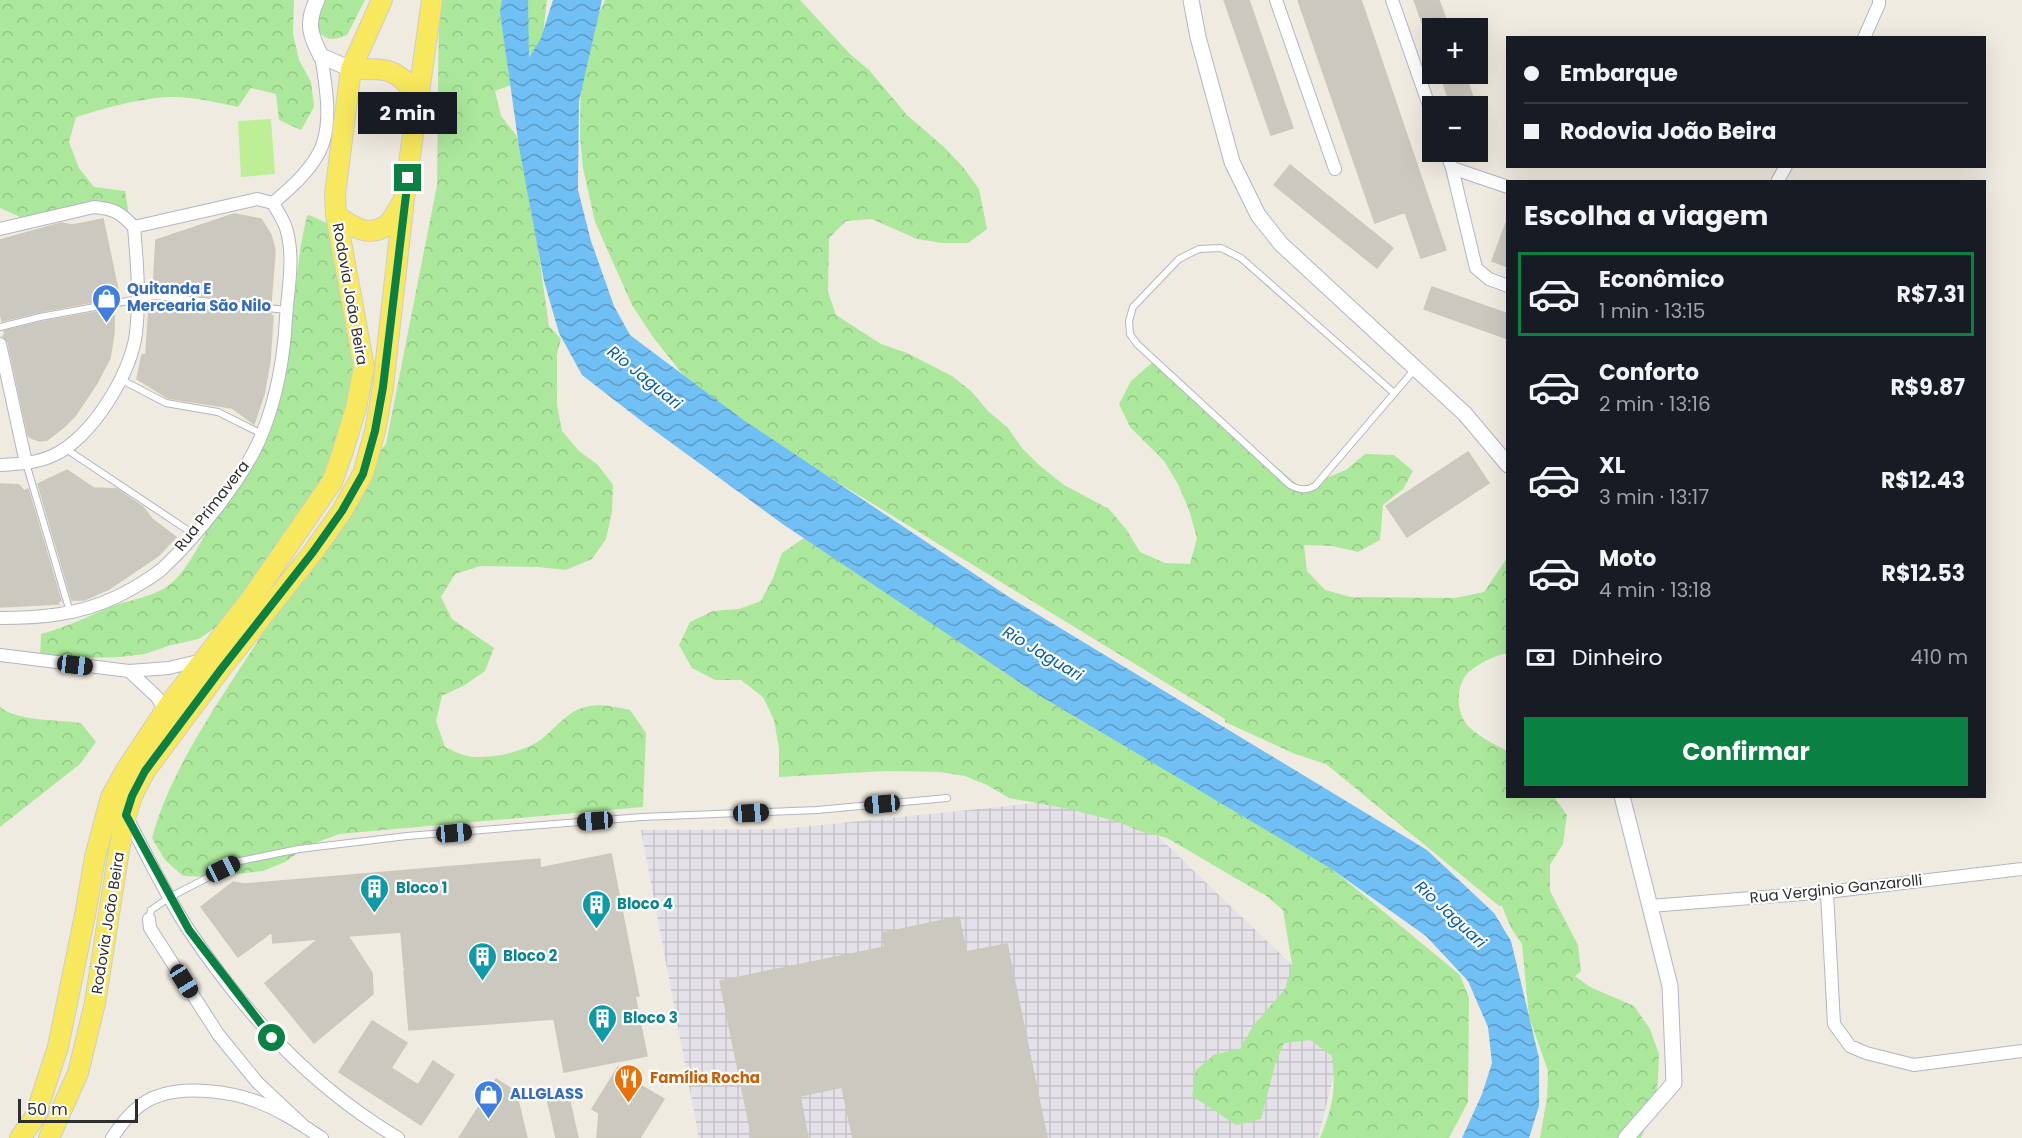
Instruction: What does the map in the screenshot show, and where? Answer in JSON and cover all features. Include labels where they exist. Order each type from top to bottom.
[{"type":"main road","name":"Rodovia João Beira","points":[[20,1138],[35,1117],[58,1047],[95,856],[111,797],[165,711],[251,599],[332,482],[356,408],[364,367],[336,214],[335,194],[351,69],[381,0]]},
{"type":"main road","name":"Rodovia João Beira","points":[[50,1138],[78,1073],[95,1003],[126,815],[132,796],[145,771],[313,552],[342,511],[363,474],[375,431],[383,387],[404,199],[432,0]]},
{"type":"main road","points":[[351,69],[385,69],[402,77],[420,97]]},
{"type":"main road","points":[[336,214],[352,227],[364,231],[377,230],[388,223],[404,199]]},
{"type":"street","points":[[134,227],[257,200],[273,203],[301,177],[318,155],[326,128],[327,96],[321,56],[312,39],[310,25],[312,10],[317,0]]},
{"type":"street","points":[[1191,0],[1198,37],[1232,162],[1258,216],[1281,244],[1465,414],[1506,463]]},
{"type":"street","points":[[1276,0],[1335,170]]},
{"type":"street","points":[[1392,0],[1426,96]]},
{"type":"street","points":[[1865,36],[1880,0]]},
{"type":"street","points":[[321,56],[351,69]]},
{"type":"street","points":[[1450,162],[1476,268],[1489,279],[1506,285]]},
{"type":"street","points":[[1452,168],[1506,186]]},
{"type":"street","name":"Rua Primavera","points":[[0,618],[33,618],[70,613],[116,597],[160,570],[195,535],[243,471],[262,434],[277,384],[284,350],[291,253],[285,226],[273,203]]},
{"type":"street","points":[[0,229],[94,207],[110,208],[122,214],[134,227],[137,261],[136,333],[130,356],[120,379],[87,429],[66,449],[52,456],[26,463],[0,465]]},
{"type":"street","points":[[0,344],[3,377],[26,463]]},
{"type":"street","points":[[0,655],[129,671],[169,668],[202,660]]},
{"type":"street","points":[[129,671],[157,697],[165,711]]},
{"type":"street","points":[[1623,798],[1671,986],[1674,1083],[1626,1138]]},
{"type":"street","points":[[126,815],[189,930],[272,1038],[321,1084],[399,1138]]},
{"type":"street","name":"Rua Verginio Ganzarolli","points":[[1650,906],[1827,891],[2022,869]]},
{"type":"street","points":[[1827,891],[1834,1024],[1850,1046],[1866,1053],[1914,1065],[2022,1051]]},
{"type":"street","points":[[149,919],[150,928],[218,1034],[257,1082],[306,1128]]},
{"type":"street","points":[[112,1138],[119,1126],[136,1108],[158,1096],[192,1091],[226,1093],[258,1102],[322,1138]]},
{"type":"lane","points":[[1394,393],[1241,258],[1221,249],[1199,249],[1179,259],[1133,307],[1128,321],[1130,334],[1137,344],[1298,489],[1315,486],[1394,393],[1415,368]]},
{"type":"lane","points":[[0,327],[155,296],[287,310]]},
{"type":"lane","points":[[120,379],[166,403],[218,412],[262,434]]},
{"type":"lane","points":[[66,449],[195,535]]},
{"type":"lane","points":[[26,463],[70,613]]},
{"type":"lane","points":[[149,919],[151,910],[170,897],[240,861],[299,849],[407,836],[642,817],[817,810],[947,798]]},
{"type":"shaded area","points":[[1115,795],[1296,969],[1342,1042],[1318,1138],[699,1138],[641,830],[782,829]]},
{"type":"green space","points":[[0,0],[294,0],[293,34],[299,60],[311,82],[314,107],[301,130],[279,120],[276,94],[251,88],[238,107],[194,98],[168,97],[110,107],[76,117],[69,142],[79,168],[94,187],[125,191],[129,216],[100,201],[77,208],[22,218],[0,208]]},
{"type":"green space","points":[[319,0],[365,0],[347,35],[331,39],[324,37],[313,25]]},
{"type":"green space","points":[[439,0],[547,0],[543,34],[520,82],[495,91],[501,116],[516,135],[526,164],[549,326],[561,339],[557,354],[557,405],[562,431],[579,451],[598,465],[613,485],[612,511],[606,539],[592,559],[566,570],[481,566],[455,574],[441,597],[452,619],[494,648],[485,671],[465,685],[442,696],[436,721],[445,747],[467,756],[485,757],[517,751],[536,743],[564,718],[579,709],[598,705],[630,710],[646,733],[643,807],[339,834],[308,846],[285,862],[263,871],[212,877],[183,876],[165,860],[152,838],[172,783],[200,731],[264,631],[321,535],[352,488],[386,444],[437,185]]},
{"type":"green space","points":[[605,0],[800,0],[850,54],[869,70],[907,115],[963,167],[979,189],[987,229],[968,243],[942,243],[917,239],[872,219],[846,221],[829,238],[828,292],[836,315],[881,344],[907,353],[952,376],[971,391],[988,411],[1008,428],[1022,448],[1039,465],[1064,485],[1109,509],[1126,529],[1140,552],[1165,563],[1190,564],[1197,538],[1178,484],[1164,461],[1130,427],[1119,404],[1131,381],[1154,361],[1301,488],[1346,470],[1365,454],[1394,455],[1413,471],[1403,489],[1383,505],[1380,540],[1358,552],[1332,546],[1304,545],[1307,571],[1325,590],[1351,597],[1455,598],[1484,592],[1506,559],[1506,653],[1483,662],[1467,674],[1461,684],[1460,709],[1464,721],[1472,730],[1506,750],[1506,798],[1555,798],[1567,815],[1563,844],[1550,865],[1550,891],[1578,945],[1581,971],[1575,976],[1590,987],[1634,1006],[1650,1029],[1659,1054],[1655,1105],[1641,1138],[1540,1138],[1547,1097],[1548,1071],[1529,1017],[1522,944],[1511,928],[1502,906],[1499,906],[1326,764],[1295,754],[1225,722],[1225,719],[716,408],[691,385],[653,337],[632,305],[595,222],[583,168],[580,136],[581,60],[588,35]]},
{"type":"green space","points":[[271,119],[275,174],[241,177],[238,121]]},
{"type":"green space","points":[[309,215],[331,225],[358,372],[326,479],[222,623],[199,639],[145,654],[120,657],[40,659],[41,634],[165,588],[181,573],[194,554],[257,445],[275,409],[285,374],[299,255]]},
{"type":"green space","points":[[804,538],[1243,795],[1460,975],[1469,998],[1468,1102],[1449,1138],[1320,1138],[1332,1098],[1334,1079],[1332,1056],[1310,1040],[1284,1043],[1275,1065],[1261,1119],[1236,1125],[1192,1096],[1196,1070],[1215,1054],[1240,1049],[1253,1026],[1285,989],[1292,964],[1283,910],[1264,894],[1167,838],[1069,809],[1009,798],[965,776],[940,772],[886,771],[779,777],[779,748],[774,720],[763,697],[741,680],[715,680],[692,668],[679,645],[690,622],[713,611],[739,609],[761,601],[782,553]]},
{"type":"green space","points":[[0,706],[15,715],[81,723],[96,742],[80,764],[0,827]]},
{"type":"water","name":"Rio Jaguari","points":[[502,0],[528,0],[529,58],[541,38],[553,0],[602,0],[579,101],[578,190],[591,241],[614,306],[630,335],[742,419],[1009,597],[1427,850],[1494,913],[1511,941],[1539,1058],[1539,1106],[1529,1138],[1462,1138],[1482,1094],[1492,1063],[1488,1027],[1468,981],[1426,936],[1330,868],[1037,694],[784,525],[582,375],[559,333],[544,281],[519,147],[500,12]]},
{"type":"building","points":[[1224,0],[1249,0],[1293,128],[1271,135]]},
{"type":"building","points":[[1298,0],[1361,0],[1446,250],[1421,258],[1405,212],[1375,223]]},
{"type":"building","points":[[1414,0],[1439,0],[1445,18],[1422,18],[1422,22]]},
{"type":"building","points":[[1443,84],[1468,84],[1473,96],[1448,96]]},
{"type":"building","points":[[1290,165],[1393,248],[1377,268],[1274,185]]},
{"type":"building","points":[[234,214],[261,219],[271,235],[275,250],[271,303],[153,291],[156,240]]},
{"type":"building","points":[[103,219],[119,295],[114,298],[2,321],[0,240],[61,223],[73,225]]},
{"type":"building","points":[[1506,223],[1506,266],[1492,261]]},
{"type":"building","points":[[1432,287],[1506,313],[1506,338],[1424,309]]},
{"type":"building","points":[[152,302],[273,316],[270,361],[264,394],[254,424],[232,408],[168,398],[137,379],[142,355],[146,354],[149,306],[152,306]]},
{"type":"building","points":[[114,309],[114,333],[110,358],[97,383],[75,416],[64,427],[47,440],[40,441],[31,438],[28,435],[8,342],[3,336],[4,331]]},
{"type":"building","points":[[1468,452],[1489,483],[1407,537],[1386,506]]},
{"type":"building","points":[[67,470],[94,488],[117,489],[143,507],[152,519],[176,537],[158,556],[109,589],[84,600],[72,600],[38,484]]},
{"type":"building","points":[[0,484],[19,485],[24,491],[28,489],[61,601],[58,601],[59,604],[0,607]]},
{"type":"building","points":[[611,854],[639,996],[635,996],[647,1056],[564,1072],[554,1019],[409,1030],[404,971],[409,965],[404,968],[401,932],[348,936],[372,973],[373,994],[314,1043],[265,983],[318,939],[273,943],[272,932],[238,957],[201,907],[233,882],[244,884],[540,859],[540,868]]},
{"type":"building","points":[[959,917],[966,952],[1007,944],[1047,1138],[853,1138],[842,1087],[800,1096],[808,1138],[752,1138],[720,981],[885,947],[882,933]]},
{"type":"building","points":[[372,1021],[407,1043],[391,1068],[418,1085],[433,1061],[454,1075],[421,1125],[339,1072]]},
{"type":"building","name":"Família Rocha","points":[[618,1067],[635,1078],[633,1081],[664,1099],[640,1138],[597,1138],[599,1113],[592,1109]]},
{"type":"building","name":"ALLGLASS","points":[[496,1079],[516,1092],[527,1138],[459,1138]]},
{"type":"building","points":[[568,1093],[578,1138],[556,1138],[547,1098]]},
{"type":"place","name":"Quitanda E Mercearia São Nilo","points":[[106,324]]},
{"type":"place","name":"Bloco 1","points":[[375,914]]},
{"type":"place","name":"Bloco 4","points":[[596,930]]},
{"type":"place","name":"Bloco 2","points":[[482,982]]},
{"type":"place","name":"Bloco 3","points":[[602,1044]]},
{"type":"place","name":"Família Rocha","points":[[629,1104]]},
{"type":"place","name":"ALLGLASS","points":[[489,1120]]},
{"type":"route","points":[[272,1038],[189,930],[126,815],[132,796],[145,771],[313,552],[342,511],[363,474],[375,431],[383,387],[408,178]]}]
